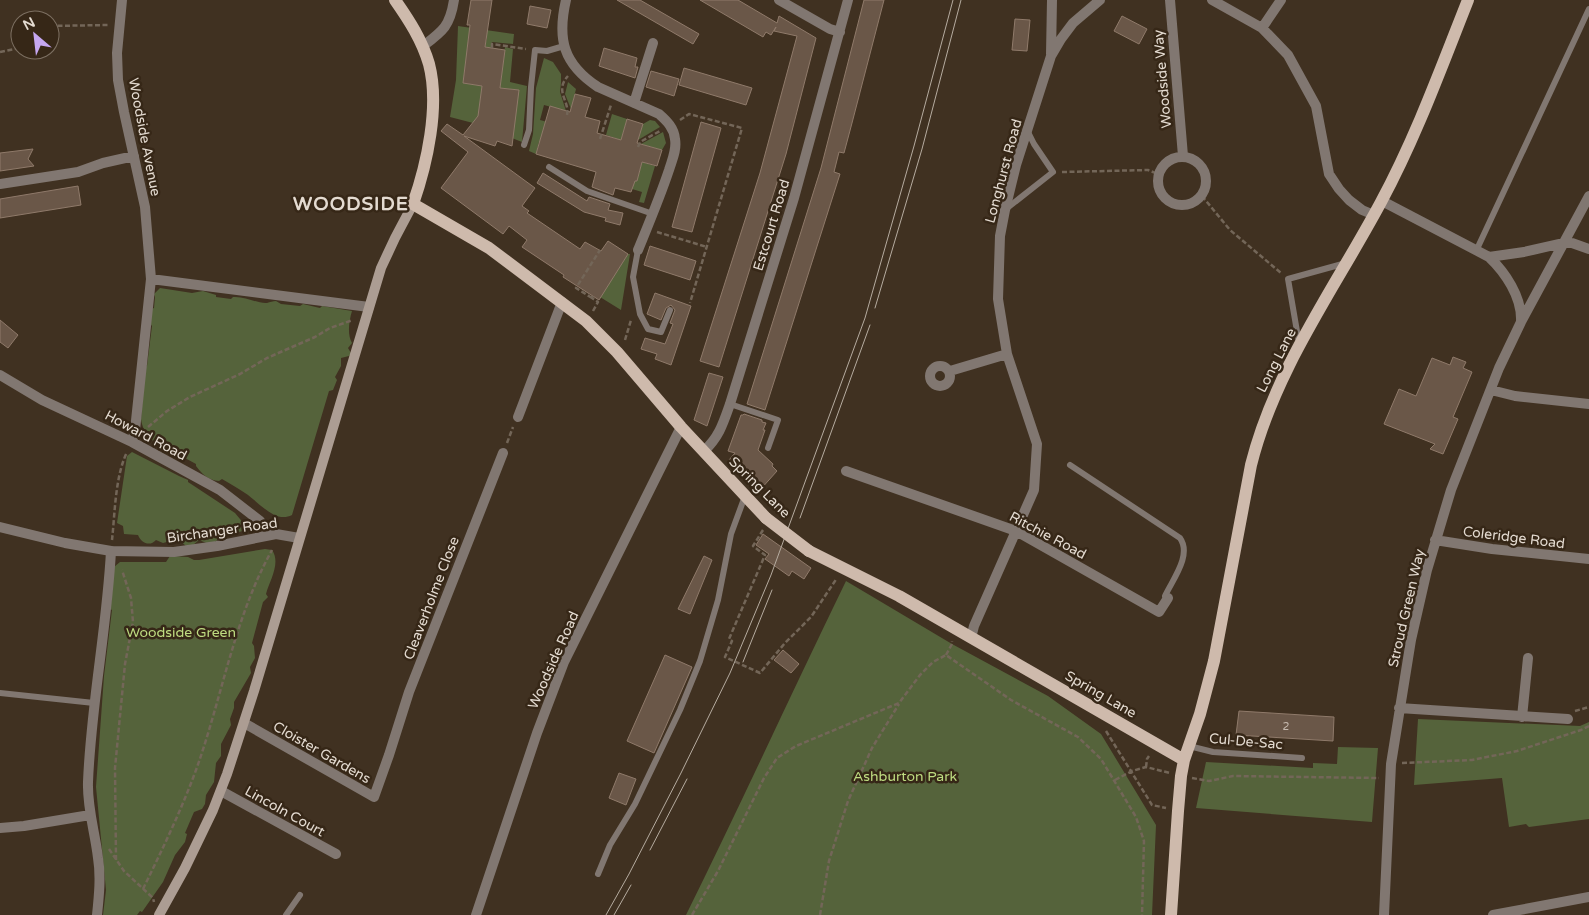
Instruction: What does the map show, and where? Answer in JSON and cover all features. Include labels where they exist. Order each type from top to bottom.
[{"type":"main road","points":[[157,911],[185,868],[221,791],[244,723],[300,538],[365,305],[387,254],[413,204],[422,177],[431,126],[432,76],[423,46],[411,23],[395,0]]},
{"type":"main road","name":"Long Lane","points":[[1172,915],[1178,811],[1184,760],[1200,714],[1214,661],[1251,465],[1258,438],[1278,388],[1299,347],[1382,201],[1410,143],[1468,0]]},
{"type":"main road","name":"Spring Lane","points":[[413,204],[489,248],[586,321],[617,352],[681,427],[768,520],[809,551],[899,596],[1184,760]]},
{"type":"street","name":"Woodside Avenue","points":[[122,0],[119,25],[118,80],[145,207],[151,279]]},
{"type":"street","points":[[423,46],[444,29],[451,16],[454,0]]},
{"type":"street","points":[[566,0],[562,19],[562,36],[567,54],[576,68],[590,81],[659,114],[674,133],[675,147],[659,202],[638,250]]},
{"type":"street","points":[[779,0],[830,29],[840,32]]},
{"type":"street","name":"Estcourt Road","points":[[704,451],[720,432],[730,404],[794,198],[848,0]]},
{"type":"street","name":"Longhurst Road","points":[[1051,56],[1052,0]]},
{"type":"street","name":"Longhurst Road","points":[[971,638],[974,626],[1034,490],[1037,444],[1007,354],[998,299],[1000,236],[1005,210],[1016,165],[1051,56],[1061,39],[1074,23],[1100,0]]},
{"type":"street","name":"Woodside Way","points":[[1170,0],[1182,156]]},
{"type":"street","points":[[1212,0],[1262,28],[1288,55],[1316,106],[1329,174],[1349,200],[1362,210],[1374,215]]},
{"type":"street","points":[[1262,28],[1280,0]]},
{"type":"street","points":[[634,103],[653,43]]},
{"type":"street","points":[[0,184],[78,172],[103,163],[134,156]]},
{"type":"street","points":[[1182,156],[1190,157],[1205,169],[1206,188],[1202,196],[1194,203],[1175,205],[1160,193],[1158,174],[1171,159],[1182,156]]},
{"type":"street","name":"Stroud Green Way","points":[[1384,915],[1391,764],[1411,640],[1435,540],[1451,490],[1490,390],[1521,322],[1589,196]]},
{"type":"street","points":[[1382,201],[1477,249],[1489,257],[1500,267],[1510,284],[1520,307],[1521,322]]},
{"type":"street","points":[[1489,257],[1524,252],[1563,243],[1589,249]]},
{"type":"street","points":[[132,442],[135,430],[151,279],[365,305]]},
{"type":"street","points":[[518,417],[562,302]]},
{"type":"street","points":[[950,371],[1007,354]]},
{"type":"street","name":"Howard Road","points":[[0,375],[42,400],[132,442],[220,490],[260,521],[270,534]]},
{"type":"street","points":[[1490,390],[1515,396],[1589,404]]},
{"type":"street","name":"Woodside Road","points":[[476,915],[537,733],[564,662],[681,427]]},
{"type":"street","name":"Cleaverholme Close","points":[[389,755],[409,692],[503,453]]},
{"type":"street","name":"Ritchie Road","points":[[846,471],[1016,531],[1159,612],[1168,598]]},
{"type":"street","name":"Birchanger Road","points":[[0,527],[65,543],[111,550],[174,552],[217,546],[270,534],[282,534],[300,538]]},
{"type":"street","name":"Coleridge Road","points":[[1435,540],[1492,549],[1589,559]]},
{"type":"street","points":[[97,915],[99,860],[90,815],[88,785],[94,703],[109,593],[111,550]]},
{"type":"street","points":[[1522,717],[1528,658]]},
{"type":"street","points":[[1399,708],[1568,719]]},
{"type":"street","name":"Cloister Gardens","points":[[244,723],[374,797],[389,755]]},
{"type":"street","name":"Lincoln Court","points":[[221,791],[336,854]]},
{"type":"street","points":[[0,828],[90,815]]},
{"type":"street","points":[[1493,915],[1589,897]]},
{"type":"lane","points":[[1477,249],[1589,9]]},
{"type":"lane","points":[[524,145],[529,130],[535,50],[547,51],[564,46]]},
{"type":"lane","points":[[1005,210],[1053,172],[1027,130]]},
{"type":"lane","points":[[549,167],[587,191],[653,214]]},
{"type":"lane","points":[[638,250],[634,277],[640,314],[648,329],[662,332],[670,310]]},
{"type":"lane","points":[[1299,347],[1288,279],[1346,263]]},
{"type":"lane","points":[[730,404],[778,420],[768,448]]},
{"type":"lane","points":[[1070,465],[1180,538],[1185,548],[1184,557],[1165,596],[1168,598]]},
{"type":"lane","points":[[598,874],[610,845],[634,804],[680,710],[700,662],[718,600],[731,534],[745,496]]},
{"type":"lane","points":[[0,693],[94,703]]},
{"type":"lane","name":"Cul-De-Sac","points":[[1189,746],[1213,752],[1302,758]]},
{"type":"lane","points":[[286,915],[300,895]]},
{"type":"path","points":[[60,26],[119,25]]},
{"type":"path","points":[[492,48],[492,44],[535,50]]},
{"type":"path","points":[[567,115],[568,109],[562,89],[565,79],[576,68]]},
{"type":"path","points":[[600,139],[615,94]]},
{"type":"path","points":[[638,147],[640,142],[689,114],[742,128],[690,303]]},
{"type":"path","points":[[1053,172],[1148,170],[1158,174]]},
{"type":"path","points":[[1202,196],[1230,230],[1288,279]]},
{"type":"path","points":[[646,229],[708,247]]},
{"type":"path","points":[[586,321],[598,302],[576,288],[600,250]]},
{"type":"path","points":[[135,430],[145,430],[167,411],[190,397],[240,374],[267,358],[315,337],[330,328],[355,320],[365,305]]},
{"type":"path","points":[[503,453],[518,417]]},
{"type":"path","points":[[116,860],[115,768],[125,664],[133,622],[131,598],[124,574],[111,550],[123,461],[132,442]]},
{"type":"path","points":[[768,520],[753,546],[765,554],[729,639],[732,641],[725,657],[760,673],[785,643],[811,617],[844,569]]},
{"type":"path","points":[[143,890],[174,824],[196,770],[248,598],[272,550]]},
{"type":"path","points":[[820,915],[828,861],[848,801],[872,748],[900,703],[926,669],[933,662],[946,655],[1011,700],[1078,737],[1102,758],[1136,817],[1144,841],[1142,915]]},
{"type":"path","points":[[692,915],[718,871],[764,778],[777,758],[796,746],[900,703]]},
{"type":"path","points":[[1391,764],[1472,760],[1517,751],[1589,726]]},
{"type":"path","points":[[1106,730],[1152,805],[1178,811]]},
{"type":"path","points":[[1115,780],[1132,771],[1146,767],[1169,773]]},
{"type":"path","points":[[1196,779],[1208,781],[1233,776],[1390,778]]},
{"type":"path","points":[[107,845],[124,871],[153,898],[157,911]]},
{"type":"green space","points":[[458,26],[514,34],[513,44],[492,42],[491,48],[485,47],[487,37],[469,35],[467,51],[473,52],[466,60],[463,83],[486,86],[485,92],[519,90],[500,88],[505,47],[513,49],[510,82],[527,86],[522,142],[473,123],[450,117],[456,80]]},
{"type":"green space","points":[[544,58],[553,62],[561,74],[560,92],[566,111],[544,105],[540,120],[555,124],[549,145],[539,142],[536,154],[529,151],[533,134],[536,88]]},
{"type":"green space","points":[[568,82],[576,89],[571,109],[565,94]]},
{"type":"green space","points":[[612,114],[627,119],[621,140],[606,135]]},
{"type":"green space","points":[[650,120],[655,121],[660,127],[638,140],[643,124]]},
{"type":"green space","points":[[663,132],[666,143],[662,150],[641,144]]},
{"type":"green space","points":[[642,162],[655,166],[644,203],[639,202],[642,192],[632,189],[634,181],[637,181]]},
{"type":"green space","points":[[628,254],[630,254],[621,310],[600,297]]},
{"type":"green space","points":[[160,288],[192,293],[203,291],[216,295],[216,297],[231,299],[238,297],[263,303],[276,301],[281,304],[300,306],[303,304],[320,308],[322,306],[352,311],[349,336],[352,343],[348,348],[351,353],[349,356],[341,358],[341,366],[335,377],[337,380],[333,390],[329,391],[292,515],[279,517],[267,511],[245,493],[222,479],[219,481],[206,477],[196,464],[150,439],[145,432],[141,419],[145,367],[147,366],[152,326],[150,323],[151,309],[154,308],[154,294]]},
{"type":"green space","points":[[132,452],[188,480],[188,482],[235,513],[245,525],[243,531],[222,536],[209,544],[199,540],[193,545],[186,546],[178,539],[163,543],[156,540],[148,544],[141,540],[138,535],[124,534],[123,526],[117,523],[127,456]]},
{"type":"green space","name":"Woodside Green","points":[[265,549],[272,550],[275,566],[266,594],[268,597],[263,602],[252,643],[255,658],[250,667],[251,673],[234,702],[230,719],[231,725],[221,744],[221,756],[216,763],[214,782],[206,795],[205,804],[202,809],[194,812],[185,833],[187,834],[185,842],[175,855],[163,882],[142,912],[140,911],[137,915],[103,915],[106,890],[96,787],[104,676],[112,610],[110,609],[114,567],[120,562],[166,562],[170,556],[199,560]]},
{"type":"green space","name":"Ashburton Park","points":[[846,581],[952,644],[1048,696],[1101,734],[1156,825],[1152,915],[686,915]]},
{"type":"green space","points":[[1418,719],[1580,726],[1589,722],[1589,819],[1529,827],[1526,824],[1509,827],[1502,778],[1414,785]]},
{"type":"green space","points":[[1338,747],[1378,748],[1372,822],[1196,808],[1206,762],[1313,768],[1313,763],[1337,764]]},
{"type":"building","points":[[471,0],[492,0],[485,47],[505,50],[500,88],[519,90],[512,146],[497,141],[495,146],[464,136],[535,188],[522,206],[529,211],[527,213],[580,249],[585,242],[601,251],[608,241],[628,254],[599,300],[522,247],[527,240],[509,226],[503,234],[441,188],[468,152],[441,131],[447,124],[463,135],[478,116],[482,86],[463,83],[470,25],[467,25]]},
{"type":"building","points":[[617,0],[640,0],[699,34],[693,44]]},
{"type":"building","points":[[700,0],[738,0],[777,23],[779,16],[816,38],[786,154],[719,367],[700,361],[760,173],[797,36],[774,31],[776,27],[771,35],[766,32],[763,37]]},
{"type":"building","points":[[864,0],[884,0],[844,153],[839,152],[834,172],[840,174],[765,410],[747,404],[821,168]]},
{"type":"building","points":[[530,6],[551,10],[547,28],[527,24]]},
{"type":"building","points":[[1122,16],[1147,29],[1139,44],[1114,31]]},
{"type":"building","points":[[1015,19],[1030,20],[1027,51],[1012,50]]},
{"type":"building","points":[[604,48],[637,58],[635,67],[638,67],[635,78],[599,66]]},
{"type":"building","points":[[684,68],[752,88],[746,105],[679,85]]},
{"type":"building","points":[[651,71],[679,79],[674,96],[646,87]]},
{"type":"building","points":[[575,94],[591,98],[585,117],[600,121],[597,133],[621,140],[627,119],[643,124],[637,143],[662,150],[657,166],[642,162],[637,181],[635,181],[631,192],[615,188],[613,195],[592,187],[596,172],[536,154],[550,106],[570,112]]},
{"type":"building","points":[[701,122],[721,128],[692,232],[672,227]]},
{"type":"building","points":[[33,149],[28,159],[34,166],[0,171],[0,153]]},
{"type":"building","points":[[543,173],[587,201],[589,197],[610,204],[608,210],[623,213],[620,225],[605,221],[606,218],[584,212],[537,183]]},
{"type":"building","points":[[78,186],[81,205],[0,218],[0,199]]},
{"type":"building","points":[[650,246],[696,261],[690,280],[644,265]]},
{"type":"building","points":[[655,293],[691,306],[671,365],[655,359],[657,354],[641,349],[645,338],[665,344],[673,324],[670,323],[675,310],[671,305],[666,308],[661,320],[647,314]]},
{"type":"building","points":[[0,320],[18,335],[8,348],[0,342]]},
{"type":"building","points":[[1453,357],[1466,362],[1463,368],[1472,372],[1453,417],[1458,419],[1443,454],[1430,449],[1435,444],[1384,424],[1399,389],[1416,396],[1432,358],[1450,365]]},
{"type":"building","points":[[709,373],[723,377],[707,426],[694,420]]},
{"type":"building","points":[[744,414],[766,423],[758,450],[773,464],[772,466],[777,471],[760,490],[729,460],[735,453],[728,451],[741,415]]},
{"type":"building","points":[[763,534],[811,568],[804,579],[792,571],[789,576],[765,559],[769,554],[756,545]]},
{"type":"building","points":[[704,556],[712,560],[690,614],[678,609]]},
{"type":"building","points":[[783,650],[799,664],[791,673],[774,660]]},
{"type":"building","points":[[665,655],[692,667],[654,753],[627,741]]},
{"type":"building","points":[[1239,711],[1334,717],[1333,741],[1236,735]]},
{"type":"building","points":[[619,773],[636,779],[626,805],[609,798]]},
{"type":"tram line","points":[[606,915],[681,773],[730,673],[771,575],[865,318],[953,0]]},
{"type":"tram line","points":[[875,308],[922,149],[961,0]]},
{"type":"tram line","points":[[800,518],[870,325]]},
{"type":"tram line","points":[[743,662],[772,590]]},
{"type":"tram line","points":[[650,850],[687,779]]},
{"type":"tram line","points":[[614,915],[631,885]]},
{"type":"district","name":"WOODSIDE","points":[[351,203]]}]
